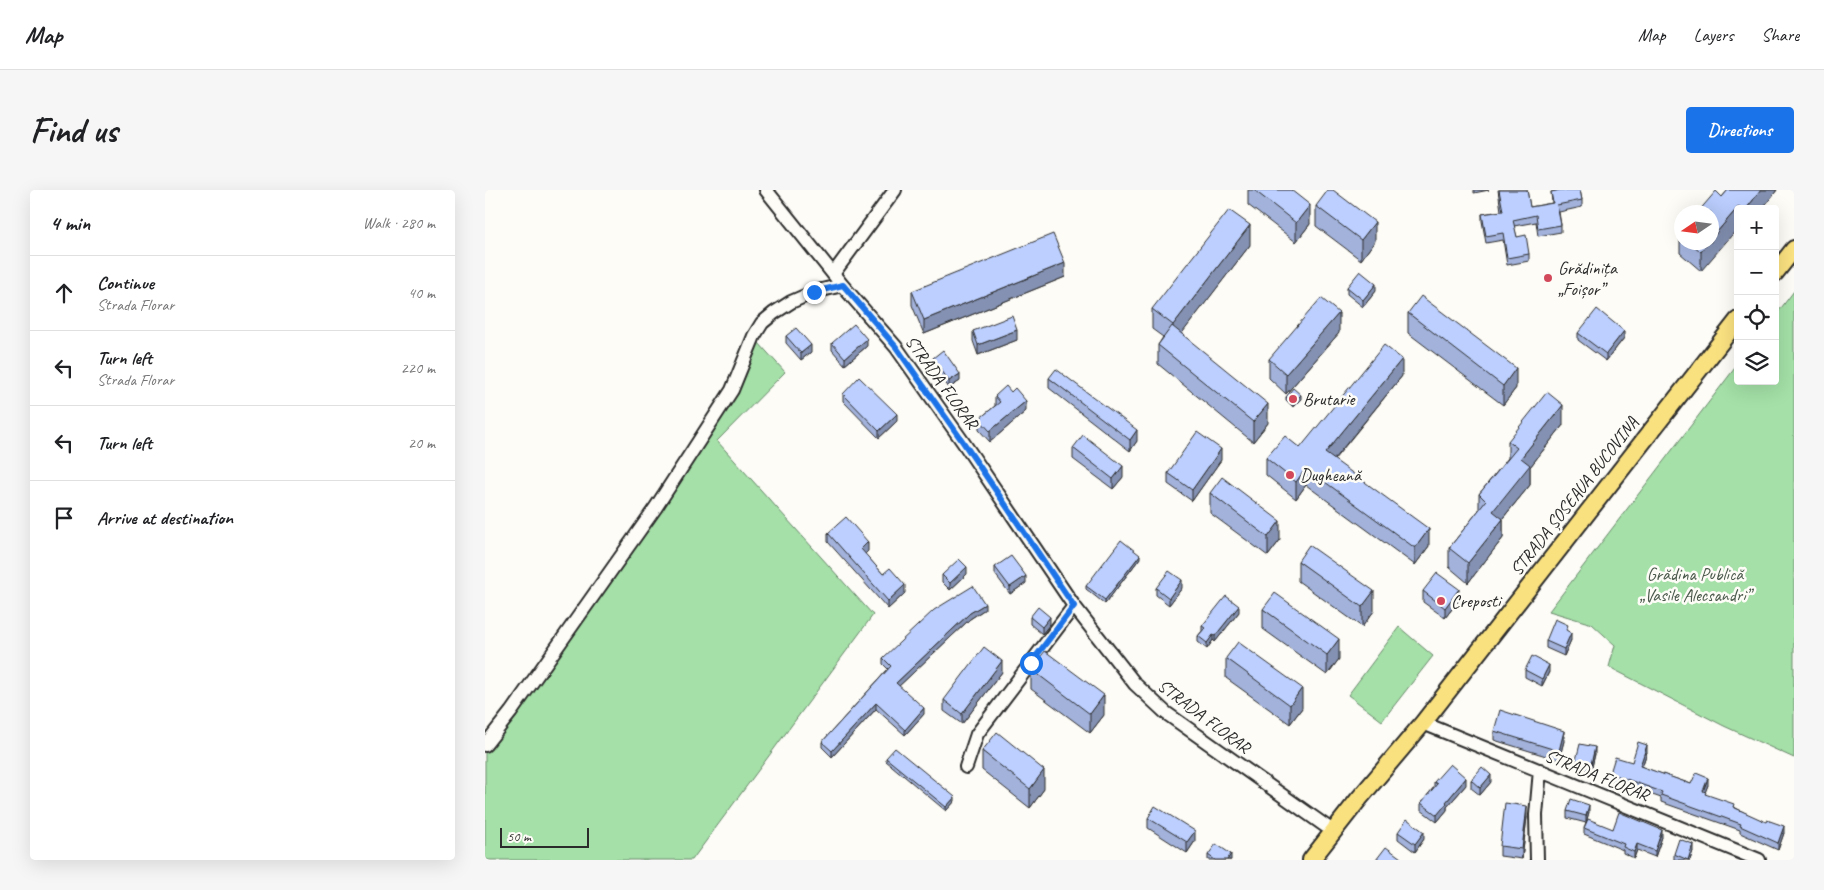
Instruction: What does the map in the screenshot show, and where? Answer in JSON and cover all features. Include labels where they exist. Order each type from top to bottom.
[{"type":"main road","points":[[1779,267],[1794,249]]},
{"type":"main road","name":"STRADA ȘOSEAUA BUCOVINA","points":[[1311,860],[1358,800],[1423,723],[1734,325]]},
{"type":"street","name":"STRADA FLORAR","points":[[766,190],[833,274],[896,347],[969,450],[1074,606],[1135,684],[1165,713],[1333,832]]},
{"type":"street","points":[[833,274],[895,190]]},
{"type":"street","points":[[485,745],[511,712],[656,507],[732,390],[754,336],[763,323],[774,312],[791,302],[814,292],[843,285]]},
{"type":"street","points":[[967,767],[977,734],[1074,606]]},
{"type":"street","name":"STRADA FLORAR","points":[[1423,723],[1759,860]]},
{"type":"street","points":[[1537,860],[1536,815],[1540,770]]},
{"type":"green space","name":"Grădina Publică „Vasile Alecsandri”","points":[[1794,291],[1794,758],[1724,726],[1609,667],[1615,645],[1592,624],[1549,611],[1734,369],[1734,385],[1779,385],[1779,311]]},
{"type":"green space","points":[[758,342],[785,372],[717,441],[873,615],[692,860],[485,860],[485,753],[515,716]]},
{"type":"green space","points":[[1399,627],[1433,656],[1382,721],[1348,695]]},
{"type":"building","points":[[1254,190],[1291,190],[1310,205],[1296,223]]},
{"type":"building","points":[[1328,190],[1333,190],[1375,222],[1361,240],[1316,206]]},
{"type":"building","points":[[1499,190],[1527,190],[1530,207],[1553,203],[1551,192],[1560,190],[1580,190],[1582,200],[1557,205],[1561,225],[1538,229],[1536,215],[1513,220],[1517,237],[1526,235],[1529,254],[1507,258],[1503,233],[1486,236],[1482,214],[1503,211]]},
{"type":"building","points":[[1728,190],[1761,190],[1749,205],[1734,205],[1734,212],[1719,230],[1719,205],[1704,205],[1716,191],[1722,197]]},
{"type":"building","points":[[1229,210],[1250,225],[1173,325],[1152,309]]},
{"type":"building","points":[[1053,234],[1065,263],[924,320],[912,291]]},
{"type":"building","points":[[1360,271],[1376,284],[1363,300],[1347,287]]},
{"type":"building","points":[[1421,296],[1516,368],[1503,386],[1408,313]]},
{"type":"building","points":[[1321,298],[1339,313],[1286,374],[1269,359]]},
{"type":"building","points":[[1597,309],[1624,331],[1606,354],[1578,333]]},
{"type":"building","points":[[1012,316],[1017,330],[978,345],[973,331]]},
{"type":"building","points":[[854,324],[867,339],[845,358],[832,343]]},
{"type":"building","points":[[1172,326],[1268,404],[1253,422],[1158,345]]},
{"type":"building","points":[[796,328],[811,345],[801,353],[786,336]]},
{"type":"building","points":[[1384,345],[1402,359],[1325,453],[1429,529],[1415,548],[1306,468],[1296,482],[1266,458],[1285,436],[1300,448]]},
{"type":"building","points":[[943,350],[960,374],[949,381],[933,358]]},
{"type":"building","points":[[1056,369],[1137,430],[1130,440],[1049,378]]},
{"type":"building","points":[[859,377],[897,414],[879,431],[843,394]]},
{"type":"building","points":[[1006,386],[1011,392],[1015,388],[1026,401],[990,431],[979,419],[1000,402],[995,396]]},
{"type":"building","points":[[1293,388],[1301,395],[1293,403],[1286,397]]},
{"type":"building","points":[[1547,392],[1563,405],[1521,458],[1530,465],[1493,511],[1503,519],[1468,563],[1449,548],[1486,501],[1479,494],[1517,448],[1508,441]]},
{"type":"building","points":[[1197,432],[1221,449],[1192,490],[1168,473]]},
{"type":"building","points":[[1083,435],[1123,466],[1113,479],[1073,448]]},
{"type":"building","points":[[1222,477],[1280,521],[1268,537],[1210,493]]},
{"type":"building","points":[[846,517],[868,542],[861,549],[883,574],[890,568],[905,585],[888,601],[828,533]]},
{"type":"building","points":[[1121,540],[1140,555],[1105,600],[1086,586]]},
{"type":"building","points":[[1309,545],[1374,591],[1362,607],[1298,561]]},
{"type":"building","points":[[1011,556],[1026,576],[1010,587],[995,567]]},
{"type":"building","points":[[959,559],[967,567],[950,583],[942,575]]},
{"type":"building","points":[[1169,571],[1182,580],[1169,598],[1156,588]]},
{"type":"building","points":[[1437,573],[1459,589],[1445,608],[1423,591]]},
{"type":"building","points":[[973,586],[985,604],[970,613],[896,683],[924,708],[905,730],[876,703],[832,751],[822,742],[891,666],[883,658],[934,610]]},
{"type":"building","points":[[1275,593],[1339,639],[1327,655],[1263,609]]},
{"type":"building","points":[[1226,596],[1239,606],[1207,643],[1198,636],[1205,628],[1202,626]]},
{"type":"building","points":[[1038,607],[1050,617],[1042,627],[1030,617]]},
{"type":"building","points":[[1555,619],[1568,625],[1566,630],[1571,633],[1564,649],[1546,641]]},
{"type":"building","points":[[1238,642],[1302,688],[1290,705],[1226,658]]},
{"type":"building","points":[[984,647],[1002,661],[962,714],[944,700]]},
{"type":"building","points":[[1045,651],[1104,695],[1090,714],[1031,669]]},
{"type":"building","points":[[1532,656],[1549,665],[1542,679],[1525,670]]},
{"type":"building","points":[[1500,710],[1564,731],[1559,751],[1494,731]]},
{"type":"building","points":[[997,732],[1044,770],[1030,789],[982,751]]},
{"type":"building","points":[[1638,742],[1647,745],[1640,766],[1691,784],[1696,773],[1708,778],[1703,791],[1706,792],[1705,794],[1734,804],[1733,807],[1766,822],[1767,820],[1784,826],[1778,843],[1740,826],[1741,824],[1661,795],[1662,792],[1610,773],[1615,757],[1632,762]]},
{"type":"building","points":[[1580,744],[1595,747],[1591,764],[1576,760]]},
{"type":"building","points":[[895,748],[955,797],[946,807],[886,758]]},
{"type":"building","points":[[1450,764],[1466,778],[1437,815],[1421,803],[1437,784],[1434,782]]},
{"type":"building","points":[[1482,767],[1491,775],[1480,788],[1471,780]]},
{"type":"building","points":[[1571,799],[1589,805],[1586,816],[1567,811]]},
{"type":"building","points":[[1505,803],[1527,806],[1522,849],[1500,846]]},
{"type":"building","points":[[1155,806],[1195,831],[1187,842],[1148,818]]},
{"type":"building","points":[[1619,812],[1662,830],[1655,851],[1637,844],[1634,852],[1623,847],[1624,844],[1584,828],[1588,819],[1613,829]]},
{"type":"building","points":[[1407,819],[1424,832],[1415,844],[1398,832]]},
{"type":"building","points":[[1679,839],[1693,844],[1688,860],[1674,854]]},
{"type":"building","points":[[1216,844],[1231,854],[1227,860],[1215,860],[1208,855]]},
{"type":"building","points":[[1386,847],[1401,858],[1400,860],[1376,860]]},
{"type":"place","name":"Grădinița „Foișor”","points":[[1548,278]]},
{"type":"place","name":"Brutarie","points":[[1293,399]]},
{"type":"place","name":"Dugheană","points":[[1290,475]]},
{"type":"place","name":"Creposti","points":[[1441,601]]},
{"type":"route","points":[[814,292],[843,285],[896,347],[1074,606],[1031,663]]}]
